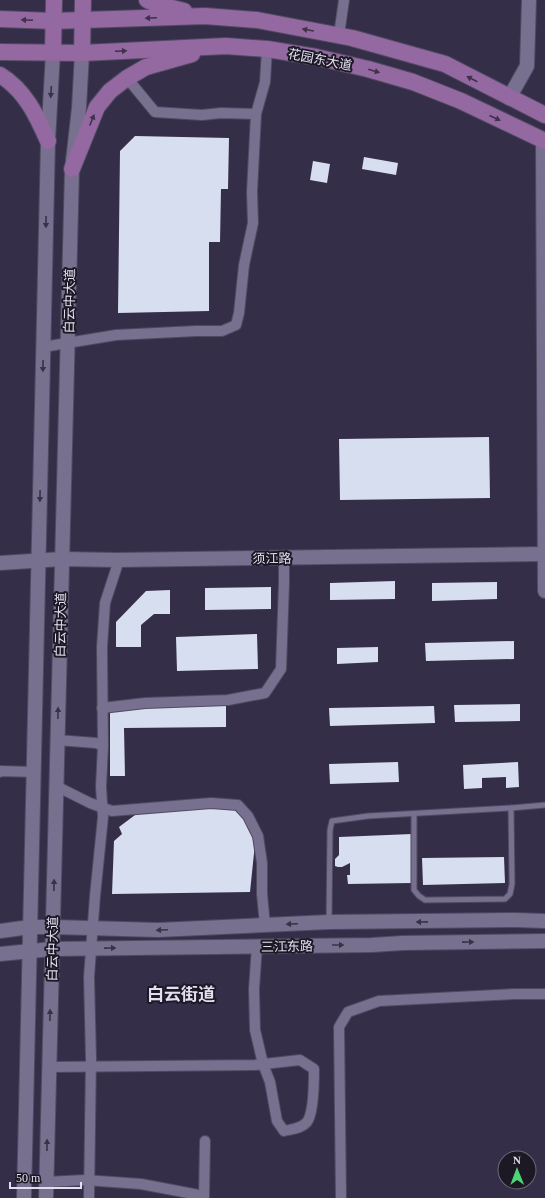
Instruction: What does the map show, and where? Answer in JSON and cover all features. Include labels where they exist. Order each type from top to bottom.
[{"type":"main road","points":[[53,53],[54,0]]},
{"type":"main road","points":[[82,53],[84,0]]},
{"type":"main road","points":[[147,0],[156,4],[205,16]]},
{"type":"main road","points":[[510,98],[527,66],[529,0]]},
{"type":"main road","name":"花园东大道","points":[[0,19],[53,21],[205,16],[257,20],[352,38],[445,64],[545,115]]},
{"type":"main road","points":[[72,169],[97,107],[110,91],[127,78],[146,67],[226,46]]},
{"type":"main road","name":"花园东大道","points":[[0,52],[82,53],[226,46],[267,49],[316,57],[368,69],[413,82],[461,101],[544,140]]},
{"type":"main road","name":"白云中大道","points":[[24,1198],[48,142],[53,53]]},
{"type":"main road","name":"白云中大道","points":[[46,1198],[72,169],[79,108],[82,53]]},
{"type":"main road","points":[[0,75],[11,82],[26,99],[38,118],[48,142]]},
{"type":"main road","points":[[544,140],[545,591]]},
{"type":"main road","name":"须江路","points":[[0,563],[62,559],[119,560],[544,554]]},
{"type":"main road","name":"三江东路","points":[[0,931],[30,927],[158,930],[329,922],[545,921]]},
{"type":"main road","name":"三江东路","points":[[0,954],[52,948],[545,941]]},
{"type":"street","points":[[339,35],[344,0]]},
{"type":"street","points":[[43,347],[116,335],[196,330],[222,331],[236,325],[239,313],[244,265],[253,223],[252,192],[256,114],[265,82],[267,49]]},
{"type":"street","points":[[127,78],[155,112],[202,115],[221,113],[256,114]]},
{"type":"street","points":[[102,708],[145,703],[228,700],[265,693],[281,670],[284,558]]},
{"type":"street","points":[[89,1198],[91,1066],[89,977],[92,928],[103,817],[101,787],[103,746],[102,647],[105,603],[119,560]]},
{"type":"street","points":[[57,740],[96,742],[103,746]]},
{"type":"street","points":[[0,772],[34,772]]},
{"type":"street","points":[[56,786],[90,803],[112,811],[211,803],[238,805],[248,816],[258,836],[262,863],[262,894],[265,925]]},
{"type":"street","points":[[49,1067],[263,1064],[300,1060],[314,1069],[312,1107],[308,1121],[300,1127],[284,1131],[277,1121],[270,1082],[263,1064],[255,1030],[254,989],[257,946]]},
{"type":"street","points":[[341,1198],[339,1027],[348,1012],[379,1001],[515,994],[545,994]]},
{"type":"street","points":[[46,1182],[90,1180],[141,1184],[204,1197],[205,1141]]},
{"type":"lane","points":[[329,922],[330,830],[332,821],[368,816],[545,805]]},
{"type":"lane","points":[[414,814],[414,890],[419,896],[425,900],[505,900],[510,894],[512,884],[511,808]]},
{"type":"building","points":[[135,136],[229,138],[228,189],[221,189],[220,242],[209,242],[209,311],[118,313],[120,151]]},
{"type":"building","points":[[364,157],[398,163],[396,175],[362,169]]},
{"type":"building","points":[[313,161],[330,164],[327,183],[310,180]]},
{"type":"building","points":[[489,437],[490,498],[340,500],[339,439]]},
{"type":"building","points":[[395,581],[395,599],[330,600],[330,583]]},
{"type":"building","points":[[497,582],[497,599],[432,601],[432,583]]},
{"type":"building","points":[[271,587],[271,609],[205,610],[205,588]]},
{"type":"building","points":[[170,590],[170,614],[154,614],[141,625],[141,647],[116,647],[116,622],[146,591]]},
{"type":"building","points":[[257,634],[258,669],[177,671],[176,637]]},
{"type":"building","points":[[514,641],[514,659],[426,661],[425,643]]},
{"type":"building","points":[[378,647],[378,662],[337,664],[337,648]]},
{"type":"building","points":[[226,704],[226,727],[124,728],[125,776],[110,776],[110,706]]},
{"type":"building","points":[[520,704],[520,721],[455,722],[454,705]]},
{"type":"building","points":[[434,706],[435,723],[330,726],[329,708]]},
{"type":"building","points":[[398,762],[399,782],[330,784],[329,764]]},
{"type":"building","points":[[518,762],[519,787],[506,788],[506,777],[482,778],[482,788],[464,789],[463,765]]},
{"type":"building","points":[[147,806],[228,806],[257,824],[250,892],[112,894],[114,841],[122,834],[119,827]]},
{"type":"building","points":[[412,834],[412,883],[348,884],[347,875],[350,875],[350,863],[342,867],[335,866],[335,859],[339,855],[339,837]]},
{"type":"building","points":[[504,857],[505,883],[423,885],[422,858]]},
{"type":"district","name":"白云街道","points":[[181,994]]}]
